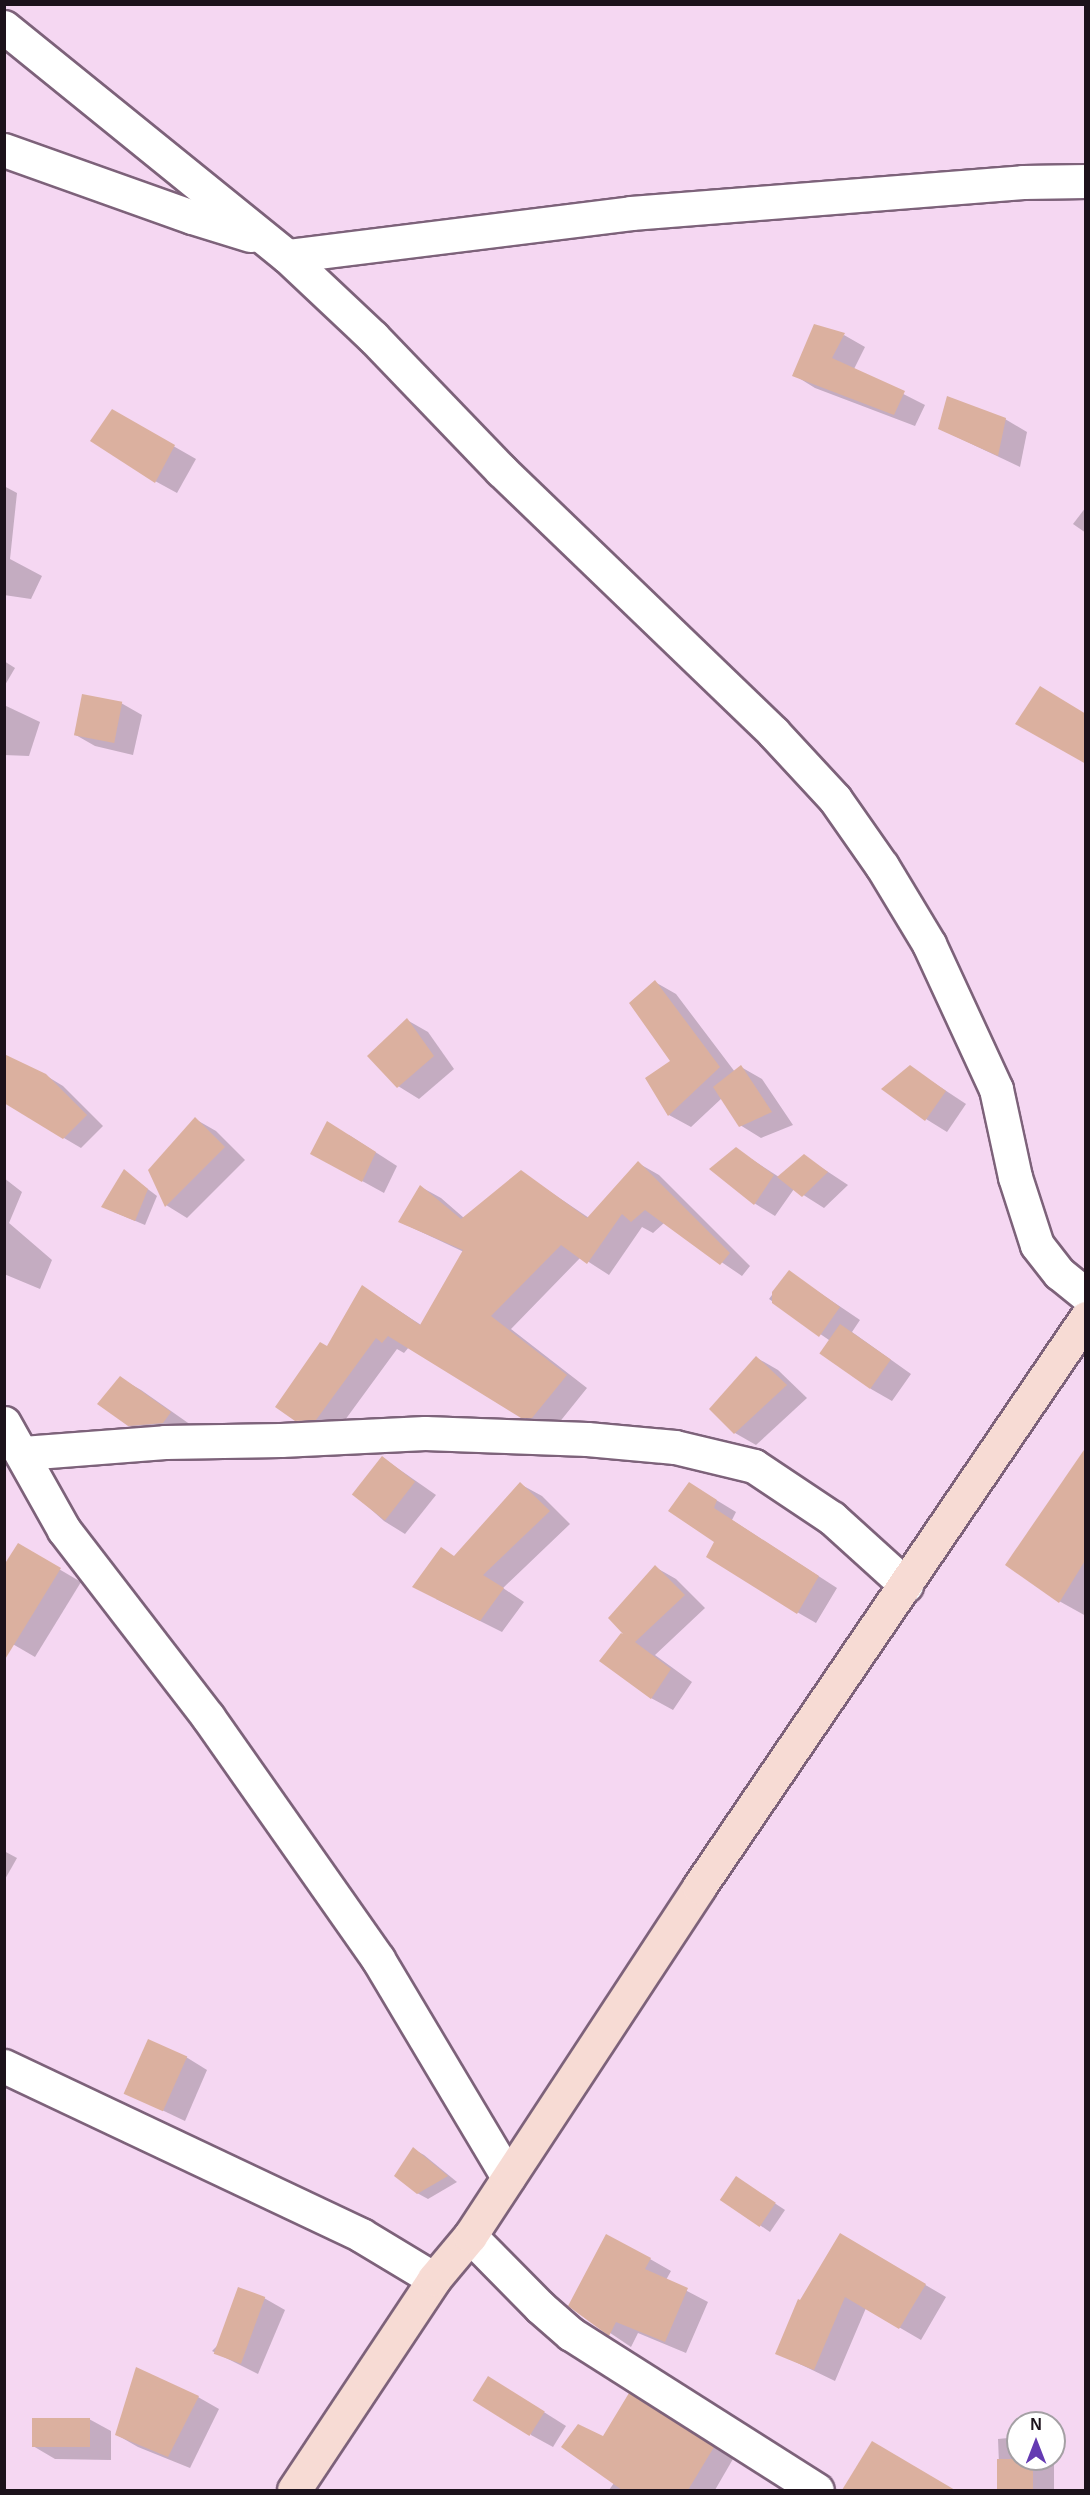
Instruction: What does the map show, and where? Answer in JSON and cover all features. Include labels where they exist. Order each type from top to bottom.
[{"type":"main road","points":[[294,2490],[434,2279],[470,2236],[699,1887],[1086,1318]]},
{"type":"street","points":[[4,27],[275,247],[373,337],[501,470],[773,732],[835,799],[882,866],[929,944],[996,1089],[1015,1177],[1037,1245],[1059,1273],[1086,1295]]},
{"type":"street","points":[[4,150],[275,247],[631,213],[1023,182],[1086,182]]},
{"type":"street","points":[[4,1423],[23,1453],[64,1530],[208,1717],[378,1959],[508,2177]]},
{"type":"street","points":[[23,1453],[165,1442],[281,1440],[425,1433],[587,1439],[675,1447],[753,1466],[832,1518],[906,1585]]},
{"type":"street","points":[[4,2066],[361,2235],[434,2279]]},
{"type":"street","points":[[470,2236],[540,2307],[571,2334],[817,2490]]},
{"type":"building","points":[[814,324],[845,333],[832,358],[905,391],[894,415],[792,376]]},
{"type":"building","points":[[947,396],[1006,418],[998,456],[938,429]]},
{"type":"building","points":[[112,409],[175,445],[155,483],[90,441]]},
{"type":"building","points":[[1040,686],[1086,714],[1086,764],[1015,724]]},
{"type":"building","points":[[82,694],[122,702],[114,743],[74,735]]},
{"type":"building","points":[[655,980],[720,1067],[668,1116],[645,1078],[670,1061],[629,1003]]},
{"type":"building","points":[[407,1018],[434,1056],[397,1088],[367,1056]]},
{"type":"building","points":[[4,1054],[46,1074],[87,1115],[63,1139],[4,1103]]},
{"type":"building","points":[[741,1065],[772,1112],[739,1127],[713,1087]]},
{"type":"building","points":[[910,1065],[946,1091],[925,1121],[881,1089]]},
{"type":"building","points":[[195,1117],[225,1147],[165,1207],[148,1170]]},
{"type":"building","points":[[327,1121],[376,1152],[362,1182],[310,1154]]},
{"type":"building","points":[[736,1147],[774,1175],[754,1205],[709,1169]]},
{"type":"building","points":[[804,1154],[828,1172],[802,1197],[777,1177]]},
{"type":"building","points":[[638,1161],[730,1253],[720,1265],[645,1210],[631,1222],[622,1214],[587,1264],[561,1245],[491,1316],[567,1375],[532,1418],[521,1418],[388,1336],[382,1343],[376,1338],[316,1420],[295,1421],[275,1407],[320,1342],[327,1346],[362,1285],[420,1325],[463,1250],[398,1222],[420,1185],[461,1219],[521,1170],[587,1218]]},
{"type":"building","points":[[124,1169],[148,1189],[135,1221],[101,1207]]},
{"type":"building","points":[[789,1270],[840,1307],[819,1337],[772,1303],[772,1292]]},
{"type":"building","points":[[840,1324],[891,1360],[870,1389],[819,1353]]},
{"type":"building","points":[[756,1356],[787,1385],[734,1434],[709,1409]]},
{"type":"building","points":[[120,1376],[171,1412],[163,1423],[128,1426],[97,1404]]},
{"type":"building","points":[[1086,1447],[1086,1559],[1059,1603],[1005,1565]]},
{"type":"building","points":[[382,1456],[415,1482],[385,1520],[352,1495]]},
{"type":"building","points":[[520,1482],[550,1511],[483,1575],[504,1588],[480,1621],[412,1587],[441,1547],[454,1556]]},
{"type":"building","points":[[689,1482],[717,1500],[714,1508],[819,1576],[797,1614],[706,1557],[714,1542],[668,1511]]},
{"type":"building","points":[[18,1543],[61,1568],[4,1661],[4,1565]]},
{"type":"building","points":[[655,1565],[685,1595],[635,1642],[671,1669],[651,1699],[599,1661],[621,1633],[623,1634],[608,1618]]},
{"type":"building","points":[[148,2039],[187,2056],[163,2111],[124,2094]]},
{"type":"building","points":[[413,2147],[448,2176],[417,2194],[394,2176]]},
{"type":"building","points":[[736,2176],[776,2203],[760,2227],[720,2200]]},
{"type":"building","points":[[840,2233],[926,2284],[899,2329],[845,2297],[814,2370],[775,2354],[798,2299],[800,2300]]},
{"type":"building","points":[[606,2234],[651,2258],[645,2269],[688,2288],[665,2342],[616,2322],[609,2336],[568,2306]]},
{"type":"building","points":[[238,2287],[265,2297],[241,2364],[214,2354]]},
{"type":"building","points":[[136,2367],[199,2396],[168,2457],[115,2435]]},
{"type":"building","points":[[488,2376],[545,2412],[529,2436],[473,2401]]},
{"type":"building","points":[[629,2393],[714,2447],[688,2490],[622,2490],[561,2447],[578,2424],[603,2436]]},
{"type":"building","points":[[32,2418],[90,2418],[90,2447],[32,2447]]},
{"type":"building","points":[[872,2441],[955,2490],[842,2490]]},
{"type":"building","points":[[997,2459],[1006,2459],[1006,2471],[1033,2471],[1033,2490],[997,2490]]}]
